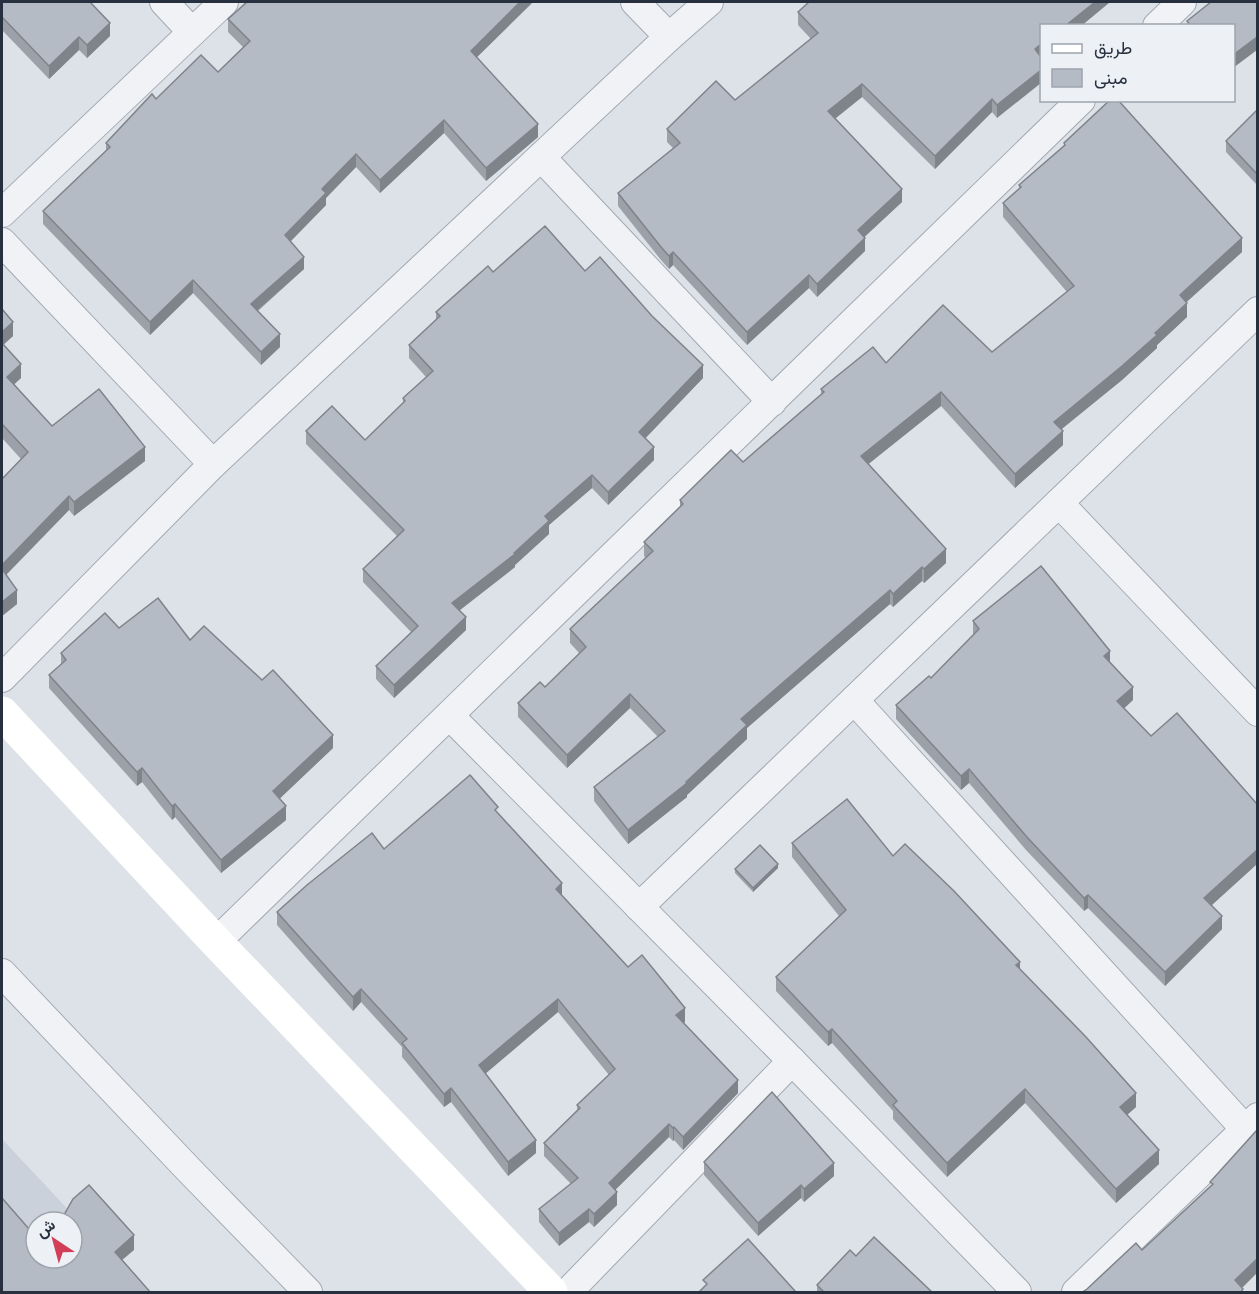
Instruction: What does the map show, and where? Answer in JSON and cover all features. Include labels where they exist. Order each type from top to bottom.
[{"type":"street","points":[[164,2],[192,32]]},
{"type":"street","points":[[2,213],[224,2]]},
{"type":"street","points":[[635,2],[669,37]]},
{"type":"street","points":[[2,678],[213,464],[709,2]]},
{"type":"street","points":[[1159,24],[1182,2]]},
{"type":"street","points":[[216,942],[1079,102]]},
{"type":"street","points":[[541,157],[772,402]]},
{"type":"street","points":[[2,242],[213,464]]},
{"type":"street","points":[[639,907],[1257,311]]},
{"type":"street","points":[[1059,503],[1257,712]]},
{"type":"street","points":[[854,700],[1251,1123],[1076,1293]]},
{"type":"street","points":[[2,713],[216,942],[551,1293]]},
{"type":"street","points":[[450,716],[792,1061],[1017,1293]]},
{"type":"street","points":[[2,973],[308,1293]]},
{"type":"street","points":[[568,1293],[792,1061]]},
{"type":"shaded area","points":[[2,1139],[69,1210],[24,1210],[24,1270],[56,1270],[2,1292]]},
{"type":"shaded area","points":[[84,1227],[106,1250],[84,1259]]},
{"type":"building","points":[[2,2],[90,2],[110,23],[87,45],[79,37],[49,66],[2,17]]},
{"type":"building","points":[[247,2],[520,2],[471,51],[538,124],[486,168],[444,120],[380,180],[356,154],[322,189],[326,193],[285,235],[304,257],[251,304],[280,334],[261,352],[193,280],[150,322],[43,211],[110,147],[106,143],[152,94],[156,99],[201,55],[218,72],[250,41],[228,19]]},
{"type":"building","points":[[809,2],[1095,2],[1068,24],[1040,24],[1040,45],[1035,49],[1040,56],[1040,71],[997,105],[992,99],[935,156],[862,84],[828,111],[902,189],[858,230],[865,238],[817,284],[809,275],[747,332],[673,252],[669,256],[618,193],[680,143],[667,129],[716,81],[735,100],[818,33],[798,12]]},
{"type":"building","points":[[1211,2],[1257,2],[1257,37],[1235,54],[1235,24],[1189,24],[1187,21]]},
{"type":"building","points":[[1108,102],[1120,102],[1242,238],[1180,295],[1187,303],[1155,333],[1157,335],[1054,422],[1063,431],[1015,474],[941,392],[861,456],[946,549],[924,569],[922,567],[893,594],[890,590],[741,719],[747,725],[687,783],[628,830],[594,787],[665,731],[630,694],[567,755],[518,703],[540,682],[545,687],[586,647],[570,629],[653,551],[644,542],[683,504],[680,500],[731,450],[743,462],[824,392],[821,389],[873,347],[886,363],[943,305],[992,352],[1074,286],[1003,203],[1021,187],[1019,185],[1065,145],[1064,143]]},
{"type":"building","points":[[1257,110],[1257,174],[1226,141]]},
{"type":"building","points":[[545,226],[585,271],[600,257],[652,316],[703,365],[639,432],[654,447],[608,492],[592,475],[545,516],[549,521],[515,554],[452,603],[466,617],[394,685],[376,666],[418,626],[363,569],[404,530],[306,431],[332,406],[365,440],[405,401],[403,398],[433,371],[409,345],[440,316],[436,312],[488,266],[493,272]]},
{"type":"building","points":[[2,309],[13,322],[2,332]]},
{"type":"building","points":[[2,343],[21,364],[7,377],[52,426],[99,389],[145,447],[74,502],[69,496],[2,565],[2,479],[28,452],[2,424]]},
{"type":"building","points":[[1041,566],[1110,651],[1104,656],[1133,687],[1117,701],[1151,736],[1177,713],[1257,804],[1257,850],[1204,898],[1222,916],[1165,972],[1088,895],[1084,898],[1026,836],[969,769],[961,776],[896,705],[929,676],[931,678],[979,629],[973,621]]},
{"type":"building","points":[[2,569],[17,590],[2,602]]},
{"type":"building","points":[[158,598],[190,640],[204,626],[262,680],[273,670],[333,735],[273,791],[286,806],[221,860],[175,804],[172,806],[142,768],[137,772],[49,675],[66,660],[61,653],[105,613],[119,628]]},
{"type":"building","points":[[470,775],[498,807],[495,810],[562,883],[556,889],[628,967],[642,955],[685,1008],[676,1015],[738,1080],[683,1137],[669,1124],[609,1183],[617,1192],[594,1214],[589,1209],[559,1233],[539,1209],[578,1178],[544,1143],[580,1108],[577,1105],[615,1069],[558,999],[479,1065],[536,1140],[508,1162],[451,1088],[444,1094],[402,1043],[407,1039],[361,989],[353,997],[277,912],[372,833],[384,849]]},
{"type":"building","points":[[847,799],[893,856],[905,844],[954,891],[1020,962],[1016,965],[1086,1037],[1136,1093],[1120,1107],[1159,1150],[1116,1189],[1025,1089],[947,1163],[893,1105],[897,1101],[832,1029],[828,1032],[776,977],[846,910],[792,843]]},
{"type":"building","points":[[760,845],[778,864],[753,888],[735,869]]},
{"type":"building","points":[[772,1092],[834,1163],[804,1189],[801,1185],[758,1223],[704,1162]]},
{"type":"building","points":[[1257,1130],[1257,1259],[1235,1280],[1243,1289],[1240,1293],[1081,1293],[1136,1243],[1142,1250],[1213,1184],[1210,1182]]},
{"type":"building","points":[[89,1185],[134,1235],[115,1252],[151,1293],[2,1293],[2,1198],[24,1223],[24,1270],[84,1270],[84,1210],[67,1210],[73,1199]]},
{"type":"building","points":[[874,1237],[933,1293],[825,1293],[817,1285],[850,1250],[856,1256]]},
{"type":"building","points":[[748,1239],[795,1291],[793,1293],[698,1293],[707,1284],[703,1280]]}]
